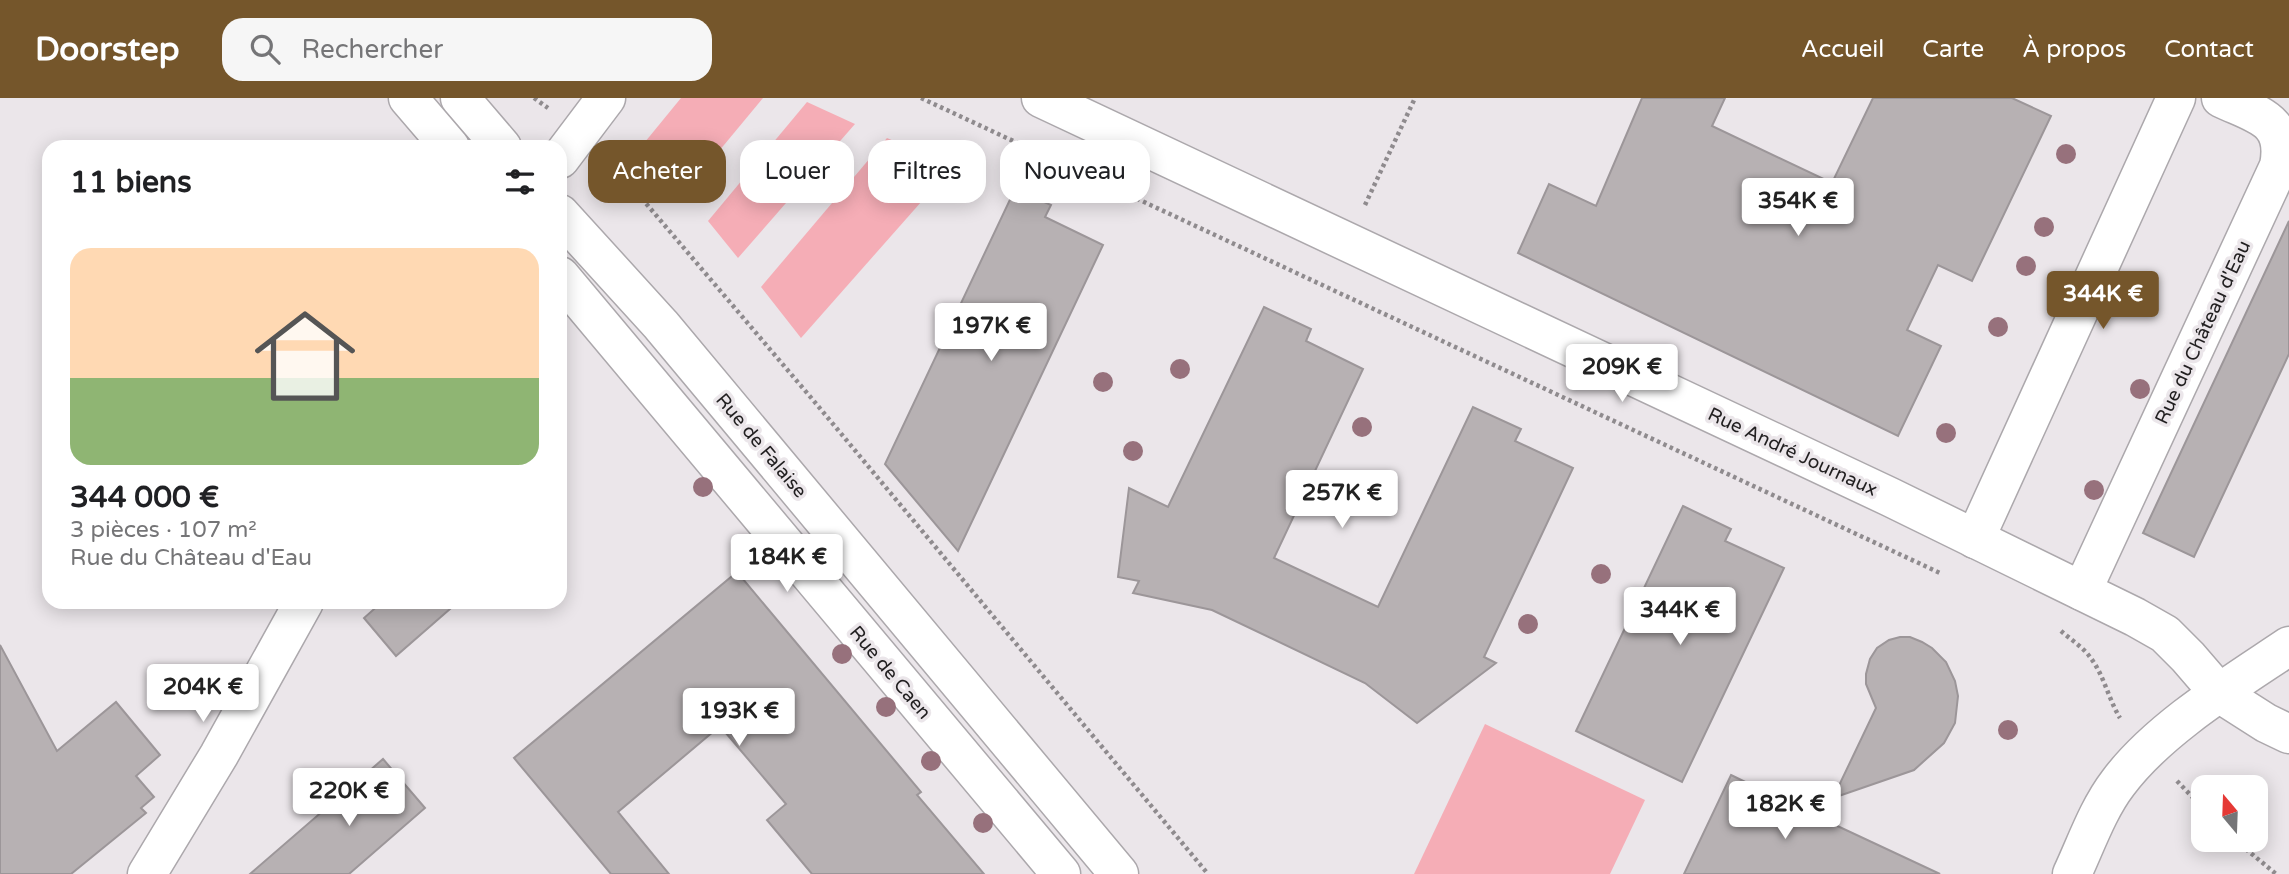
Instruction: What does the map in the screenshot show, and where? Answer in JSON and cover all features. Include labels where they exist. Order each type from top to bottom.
[{"type":"street","points":[[408,98],[444,140]]},
{"type":"street","points":[[460,98],[496,140]]},
{"type":"street","points":[[567,149],[606,98]]},
{"type":"street","name":"Rue André Journaux","points":[[1041,98],[2082,591],[2165,634],[2219,693],[2266,723],[2289,734]]},
{"type":"street","points":[[1975,539],[2176,98]]},
{"type":"street","name":"Rue du Château d'Eau","points":[[2082,591],[2279,166],[2281,143],[2277,130],[2269,120],[2221,98]]},
{"type":"street","name":"Rue de Falaise","points":[[567,223],[661,325],[1119,874]]},
{"type":"street","name":"Rue de Caen","points":[[567,284],[1060,874]]},
{"type":"street","points":[[147,874],[219,755],[300,609]]},
{"type":"street","points":[[2072,874],[2109,795],[2147,750],[2219,693],[2289,646]]},
{"type":"path","points":[[534,98],[581,128],[813,400],[1208,874]]},
{"type":"path","points":[[921,98],[1944,575]]},
{"type":"path","points":[[1365,206],[1415,98]]},
{"type":"path","points":[[2249,852],[2276,874]]},
{"type":"shaded area","points":[[681,98],[763,98],[726,143],[726,140],[647,140]]},
{"type":"shaded area","points":[[807,102],[855,124],[841,140],[775,140]]},
{"type":"shaded area","points":[[868,160],[868,203],[920,203],[801,338],[761,287],[832,203],[854,203],[854,177]]},
{"type":"shaded area","points":[[740,183],[740,203],[786,203],[738,258],[708,221],[723,203],[726,203]]},
{"type":"shaded area","points":[[1485,724],[1645,800],[1610,874],[1414,874]]},
{"type":"building","points":[[1642,98],[1725,98],[1712,126],[1832,183],[1873,98],[2012,98],[2051,116],[1972,281],[1938,265],[1907,330],[1941,346],[1898,436],[1518,253],[1549,184],[1596,206]]},
{"type":"building","points":[[1008,203],[1046,203],[1051,205],[1045,217],[1103,245],[958,551],[885,464]]},
{"type":"building","points":[[2289,221],[2289,354],[2194,557],[2143,533]]},
{"type":"building","points":[[1264,307],[1311,329],[1306,341],[1363,369],[1274,558],[1378,607],[1473,407],[1521,429],[1515,441],[1573,468],[1484,657],[1496,663],[1417,723],[1365,683],[1212,610],[1133,593],[1139,581],[1118,577],[1129,488],[1168,507]]},
{"type":"building","points":[[1683,506],[1731,529],[1725,541],[1784,568],[1682,782],[1576,731]]},
{"type":"building","points":[[737,572],[921,792],[917,795],[984,874],[812,874],[767,820],[786,804],[720,726],[618,812],[669,874],[611,874],[514,758]]},
{"type":"building","points":[[374,609],[450,609],[396,656],[364,618]]},
{"type":"building","points":[[1900,637],[1910,637],[1922,642],[1946,662],[1955,681],[1958,696],[1955,723],[1944,743],[1914,770],[1833,798],[1876,708],[1866,684],[1870,659],[1877,648]]},
{"type":"building","points":[[0,645],[57,751],[116,702],[160,755],[136,776],[154,797],[141,808],[146,813],[71,874],[0,874]]},
{"type":"building","points":[[383,759],[425,808],[349,874],[250,874]]},
{"type":"building","points":[[1731,775],[1801,809],[1940,874],[1684,874]]}]
